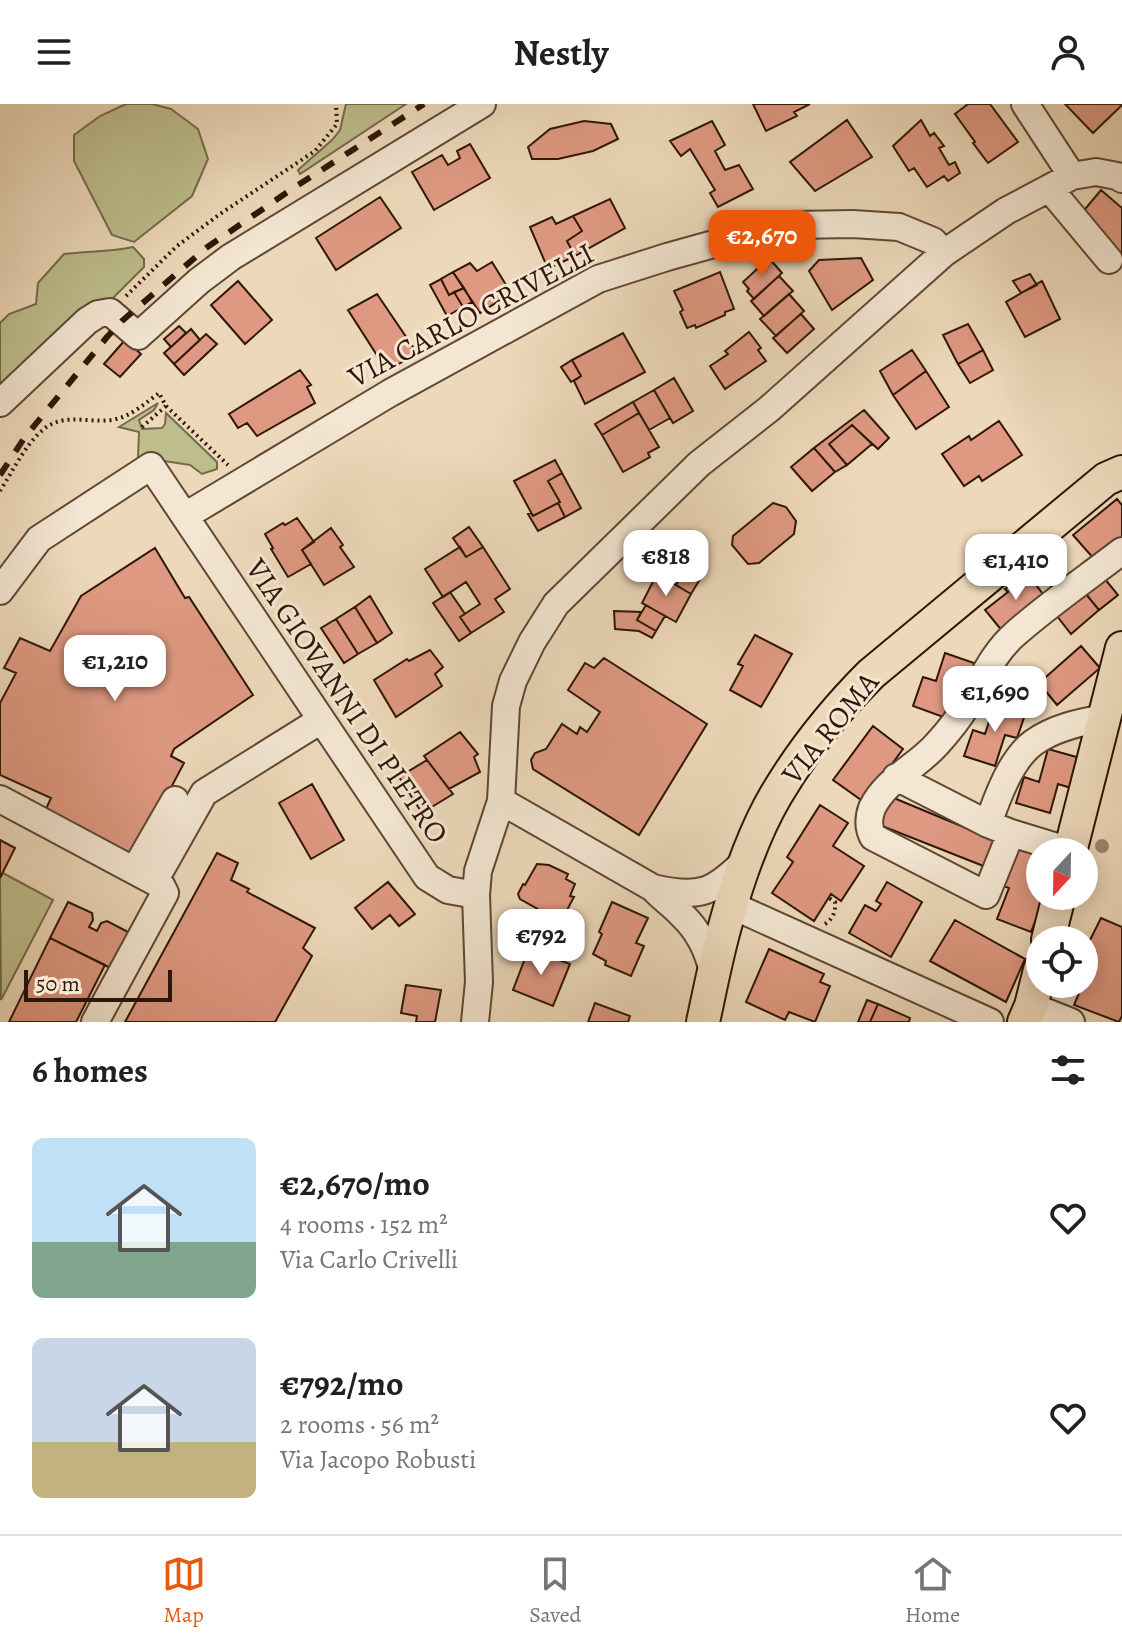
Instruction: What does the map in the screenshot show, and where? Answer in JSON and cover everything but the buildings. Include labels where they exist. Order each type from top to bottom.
[{"type":"main road","name":"VIA ROMA","points":[[703,1022],[731,905],[747,859],[775,797],[794,767],[848,697],[871,674],[1118,473]]},
{"type":"main road","points":[[1074,838],[1122,648]]},
{"type":"street","points":[[0,403],[98,314],[116,316],[138,336],[199,281],[231,257],[482,104]]},
{"type":"street","points":[[1025,104],[1060,182],[1109,260]]},
{"type":"street","points":[[475,1022],[479,982],[478,871],[501,801],[506,706],[513,681],[546,617],[699,464],[769,409],[944,253],[996,217],[1060,182],[1096,172],[1120,176]]},
{"type":"street","name":"VIA CARLO CRIVELLI","points":[[185,516],[390,393],[598,279],[746,235],[793,225],[899,227],[933,241],[944,253]]},
{"type":"street","name":"VIA GIOVANNI DI PIETRO","points":[[0,591],[39,539],[151,466],[427,877],[448,890],[476,895]]},
{"type":"street","points":[[1104,718],[1059,730],[1033,743],[1018,759],[998,794],[1000,828],[986,895],[873,837],[868,821],[883,791],[935,746],[965,709],[995,655],[1014,635],[1122,551]]},
{"type":"street","points":[[175,800],[141,859],[161,869],[204,793],[321,720]]},
{"type":"street","points":[[896,777],[1000,828],[1029,838]]},
{"type":"street","points":[[0,799],[161,885],[165,893],[95,1022]]},
{"type":"street","points":[[501,801],[653,888],[675,893],[701,892],[718,885],[747,859]]},
{"type":"street","points":[[653,888],[699,935],[713,972]]},
{"type":"street","points":[[731,905],[990,1022]]},
{"type":"street","points":[[1028,1014],[1071,1022]]},
{"type":"path","points":[[116,316],[177,246],[315,151],[337,124],[336,104]]},
{"type":"path","points":[[0,491],[35,438],[52,423],[115,420],[159,393],[166,406],[233,470]]},
{"type":"path","points":[[142,427],[166,406]]},
{"type":"path","points":[[828,922],[836,908],[835,902],[829,898]]},
{"type":"green space","points":[[126,104],[152,104],[171,109],[198,129],[208,159],[192,196],[134,242],[112,235],[74,161],[74,135],[100,116]]},
{"type":"green space","points":[[346,104],[406,104],[300,174],[298,170],[340,130]]},
{"type":"green space","points":[[133,247],[144,259],[144,267],[105,306],[0,391],[0,323],[9,314],[36,304],[38,283],[64,254]]},
{"type":"green space","points":[[158,403],[154,410],[139,420],[142,429],[162,428],[166,413],[217,462],[217,469],[202,474],[190,465],[138,457],[139,432],[119,427]]},
{"type":"green space","points":[[3,873],[53,900],[1,1000],[0,878]]},
{"type":"railway","points":[[0,475],[25,437],[122,321],[206,248],[424,104]]}]
